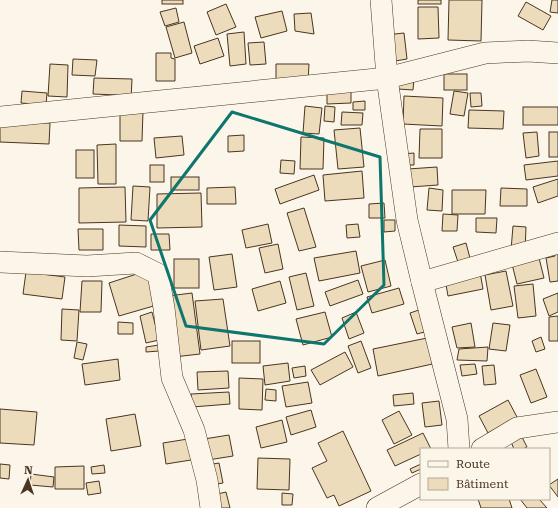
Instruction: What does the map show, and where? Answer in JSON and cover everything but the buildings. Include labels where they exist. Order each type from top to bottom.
[{"type":"street","points":[[381,0],[387,78],[407,220],[457,419],[459,448]]},
{"type":"street","points":[[0,117],[387,78],[485,53],[528,51],[558,53]]},
{"type":"street","points":[[422,282],[558,243]]},
{"type":"street","points":[[0,262],[87,266],[136,263],[158,274],[164,308],[172,378],[194,430],[207,480],[211,508]]},
{"type":"street","points":[[484,448],[517,428],[558,422]]},
{"type":"street","points":[[377,508],[420,485]]},
{"type":"highlighted area","points":[[232,112],[380,157],[384,285],[324,344],[186,326],[150,220]]}]
